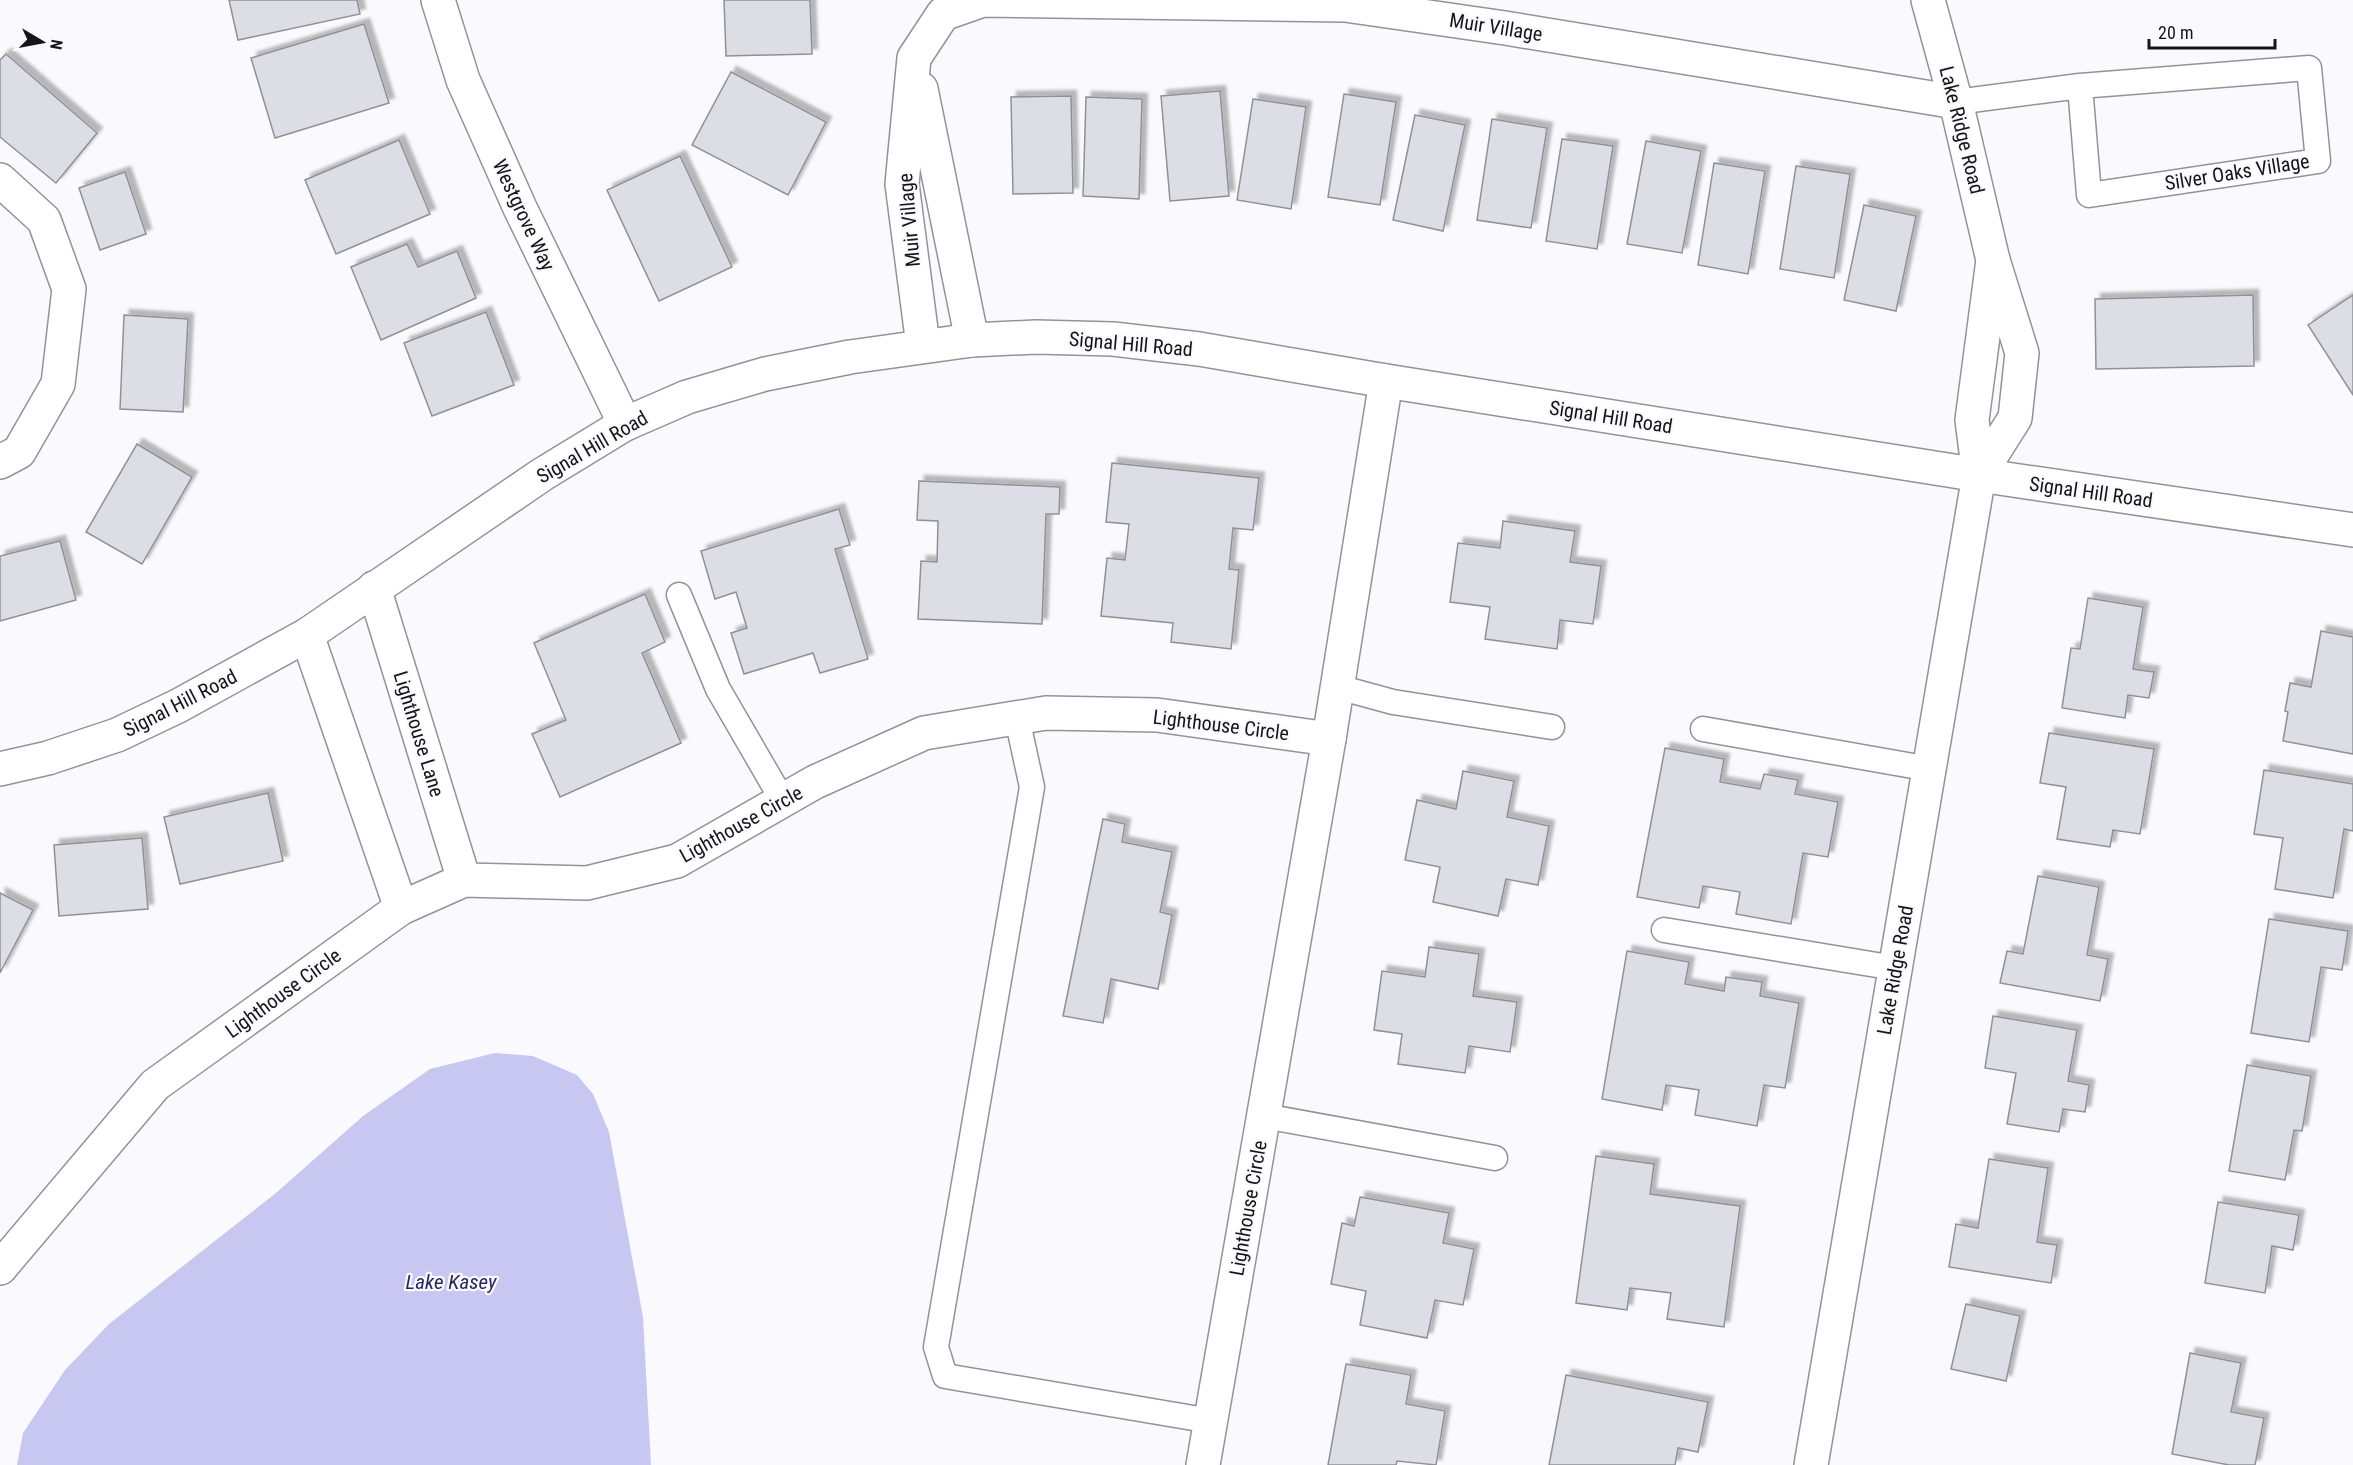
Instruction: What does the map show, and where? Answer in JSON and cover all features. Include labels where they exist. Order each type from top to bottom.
[{"type":"street","name":"Westgrove Way","points":[[438,0],[463,80],[520,208],[625,424]]},
{"type":"street","name":"Muir Village","points":[[924,345],[902,184],[914,58],[943,14],[983,0],[1345,5],[1517,30],[1956,102]]},
{"type":"street","name":"Lake Ridge Road","points":[[1928,0],[1956,102],[1993,260],[2022,352],[2015,418],[1979,475]]},
{"type":"street","name":"Muir Village","points":[[914,58],[972,339]]},
{"type":"street","points":[[0,180],[44,220],[69,289],[58,384],[19,452],[0,462]]},
{"type":"street","name":"Lake Ridge Road","points":[[1811,1465],[1979,475],[1971,420],[1993,260]]},
{"type":"street","name":"Signal Hill Road","points":[[0,769],[48,758],[117,735],[178,706],[307,635],[543,474],[625,424],[687,397],[765,374],[924,345],[972,339],[1036,337],[1113,339],[1199,349],[1979,475],[2353,530]]},
{"type":"street","name":"Lighthouse Circle","points":[[1203,1465],[1338,687],[1386,381]]},
{"type":"street","name":"Lighthouse Lane","points":[[374,588],[464,880]]},
{"type":"street","points":[[307,635],[401,908]]},
{"type":"street","name":"Lighthouse Circle","points":[[0,1268],[155,1085],[401,908],[464,880],[587,883],[677,861],[815,782],[924,734],[1046,713],[1157,715],[1329,739]]},
{"type":"lane","name":"Silver Oaks Village","points":[[1956,102],[2080,86],[2309,68],[2318,161],[2089,195],[2080,86]]},
{"type":"lane","points":[[679,595],[718,689],[783,801]]},
{"type":"lane","points":[[1338,687],[1393,702],[1552,727]]},
{"type":"lane","points":[[1017,718],[1032,787],[936,1347],[945,1376],[1211,1421]]},
{"type":"lane","points":[[1703,729],[1930,769]]},
{"type":"lane","points":[[1664,930],[1895,968]]},
{"type":"lane","points":[[1264,1116],[1495,1158]]},
{"type":"water","name":"Lake Kasey","points":[[495,1053],[533,1056],[577,1075],[593,1094],[609,1132],[643,1317],[651,1465],[17,1465],[23,1433],[65,1370],[109,1324],[276,1193],[363,1116],[430,1069]]},
{"type":"building","points":[[229,0],[357,0],[360,14],[238,40]]},
{"type":"building","points":[[724,0],[810,0],[812,54],[726,56]]},
{"type":"building","points":[[364,24],[389,103],[275,138],[251,58]]},
{"type":"building","points":[[6,54],[97,133],[56,183],[0,137],[0,60]]},
{"type":"building","points":[[731,72],[826,122],[788,195],[692,145]]},
{"type":"building","points":[[1220,91],[1229,196],[1170,201],[1161,96]]},
{"type":"building","points":[[1344,94],[1396,102],[1380,205],[1328,197]]},
{"type":"building","points":[[1071,96],[1073,193],[1013,194],[1011,97]]},
{"type":"building","points":[[1086,97],[1142,99],[1139,199],[1083,196]]},
{"type":"building","points":[[1253,99],[1306,107],[1291,209],[1237,200]]},
{"type":"building","points":[[1415,115],[1465,125],[1443,231],[1393,220]]},
{"type":"building","points":[[1492,119],[1547,128],[1531,228],[1477,220]]},
{"type":"building","points":[[1562,139],[1613,146],[1597,249],[1546,241]]},
{"type":"building","points":[[399,140],[430,214],[336,254],[305,180]]},
{"type":"building","points":[[1646,141],[1701,151],[1682,253],[1627,244]]},
{"type":"building","points":[[680,156],[732,267],[659,301],[607,190]]},
{"type":"building","points":[[1714,163],[1765,171],[1748,274],[1698,265]]},
{"type":"building","points":[[1796,166],[1850,174],[1834,278],[1780,269]]},
{"type":"building","points":[[125,172],[146,234],[100,250],[79,188]]},
{"type":"building","points":[[1864,205],[1916,216],[1896,311],[1844,300]]},
{"type":"building","points":[[407,244],[418,267],[457,251],[476,298],[381,340],[351,267]]},
{"type":"building","points":[[2253,295],[2254,366],[2096,369],[2095,299]]},
{"type":"building","points":[[2353,295],[2353,395],[2308,325]]},
{"type":"building","points":[[486,312],[514,385],[432,416],[404,343]]},
{"type":"building","points":[[124,315],[188,319],[183,412],[120,409]]},
{"type":"building","points":[[137,444],[192,477],[142,564],[86,532]]},
{"type":"building","points":[[1112,463],[1259,478],[1253,530],[1233,528],[1229,569],[1239,570],[1231,649],[1171,642],[1173,623],[1101,616],[1107,558],[1125,560],[1129,524],[1106,522]]},
{"type":"building","points":[[919,481],[1060,487],[1059,514],[1046,514],[1042,624],[918,619],[921,561],[937,562],[938,521],[917,520]]},
{"type":"building","points":[[839,509],[850,545],[835,549],[868,659],[820,673],[813,653],[744,674],[731,633],[747,628],[736,592],[715,599],[701,551]]},
{"type":"building","points":[[1503,521],[1575,531],[1570,562],[1601,566],[1593,624],[1560,620],[1557,649],[1485,639],[1490,607],[1450,602],[1458,543],[1500,548]]},
{"type":"building","points":[[60,541],[76,600],[0,621],[0,556]]},
{"type":"building","points":[[645,594],[665,642],[642,653],[681,743],[560,797],[532,734],[566,720],[534,643]]},
{"type":"building","points":[[2088,598],[2143,607],[2133,669],[2154,672],[2149,698],[2128,695],[2125,718],[2062,708],[2071,648],[2080,649]]},
{"type":"building","points":[[2321,631],[2353,637],[2353,754],[2283,741],[2290,683],[2311,687]]},
{"type":"building","points":[[2049,733],[2154,749],[2140,834],[2113,830],[2110,847],[2057,839],[2066,787],[2040,783]]},
{"type":"building","points":[[1665,748],[1724,759],[1720,782],[1760,789],[1764,774],[1798,780],[1795,794],[1838,802],[1828,857],[1803,853],[1791,924],[1736,914],[1740,892],[1703,886],[1699,908],[1637,897]]},
{"type":"building","points":[[2264,770],[2353,784],[2353,831],[2344,829],[2333,898],[2275,889],[2283,838],[2254,834]]},
{"type":"building","points":[[1463,771],[1514,781],[1507,817],[1549,826],[1538,885],[1506,879],[1498,916],[1433,902],[1440,867],[1405,860],[1417,800],[1456,809]]},
{"type":"building","points":[[268,793],[283,861],[180,884],[164,817]]},
{"type":"building","points":[[1103,819],[1125,824],[1122,842],[1172,852],[1160,912],[1172,915],[1158,989],[1111,979],[1103,1023],[1063,1016]]},
{"type":"building","points":[[142,838],[148,909],[59,916],[54,845]]},
{"type":"building","points":[[2038,876],[2099,887],[2087,955],[2108,959],[2100,1001],[2000,983],[2007,951],[2023,954]]},
{"type":"building","points":[[0,893],[33,910],[0,973]]},
{"type":"building","points":[[2269,919],[2348,931],[2342,970],[2321,967],[2309,1042],[2251,1033]]},
{"type":"building","points":[[1429,947],[1479,954],[1473,996],[1517,1002],[1510,1052],[1469,1046],[1465,1073],[1398,1064],[1402,1034],[1374,1030],[1382,971],[1425,977]]},
{"type":"building","points":[[1627,951],[1689,962],[1685,984],[1724,991],[1726,977],[1762,982],[1760,996],[1799,1003],[1785,1088],[1764,1085],[1757,1126],[1695,1115],[1699,1090],[1666,1085],[1662,1110],[1602,1099]]},
{"type":"building","points":[[1993,1016],[2077,1030],[2068,1081],[2089,1085],[2085,1112],[2063,1109],[2059,1132],[2007,1124],[2016,1073],[1985,1068]]},
{"type":"building","points":[[2247,1065],[2311,1076],[2302,1131],[2294,1130],[2285,1180],[2229,1171]]},
{"type":"building","points":[[1596,1156],[1654,1164],[1650,1194],[1740,1206],[1724,1327],[1667,1319],[1671,1293],[1630,1288],[1627,1310],[1576,1303]]},
{"type":"building","points":[[1989,1159],[2048,1168],[2037,1242],[2057,1245],[2051,1283],[1949,1267],[1956,1224],[1978,1228]]},
{"type":"building","points":[[1360,1197],[1449,1213],[1443,1243],[1474,1249],[1463,1305],[1435,1300],[1427,1338],[1360,1325],[1366,1291],[1331,1284],[1342,1223],[1354,1226]]},
{"type":"building","points":[[2218,1202],[2299,1215],[2293,1250],[2272,1246],[2265,1293],[2205,1283]]},
{"type":"building","points":[[1966,1304],[2020,1316],[2006,1381],[1951,1369]]},
{"type":"building","points":[[2190,1353],[2241,1363],[2231,1412],[2264,1418],[2255,1465],[2229,1465],[2172,1454]]},
{"type":"building","points":[[1346,1364],[1411,1375],[1406,1404],[1445,1411],[1436,1465],[1397,1461],[1396,1465],[1328,1465]]},
{"type":"building","points":[[1566,1375],[1708,1402],[1698,1452],[1678,1448],[1675,1465],[1549,1465]]}]
